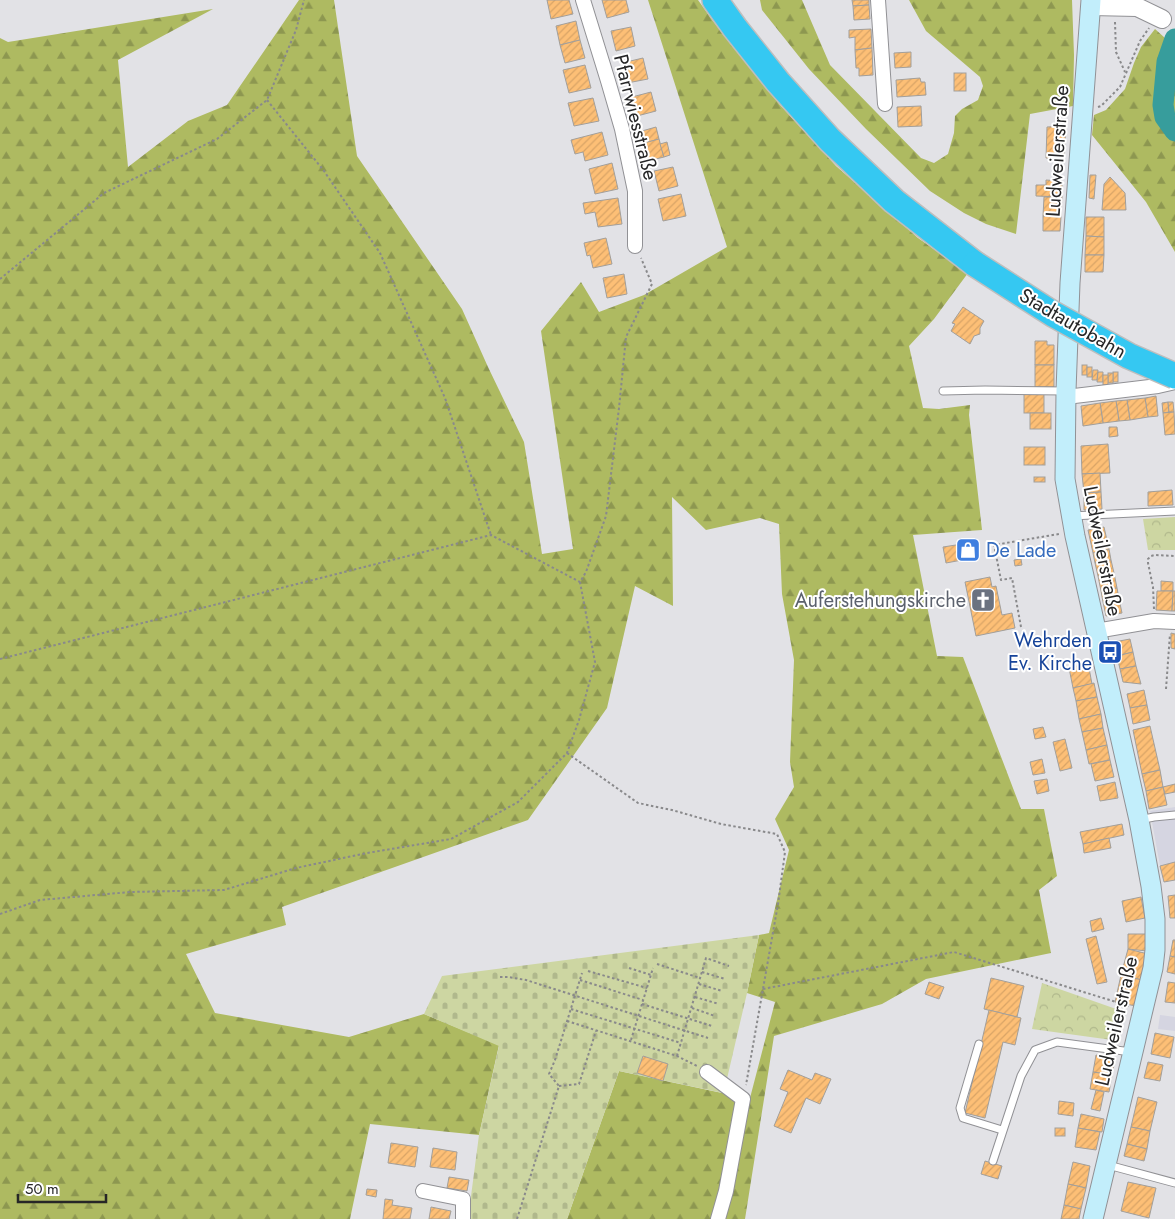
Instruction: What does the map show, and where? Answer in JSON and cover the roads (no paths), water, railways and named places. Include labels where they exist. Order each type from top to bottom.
[{"type":"highway","points":[[715,0],[778,82],[830,140],[894,200],[979,258],[1140,343],[1175,358]]},
{"type":"highway","points":[[734,0],[789,71],[843,131],[979,258]]},
{"type":"highway","name":"Stadtautobahn","points":[[979,258],[1053,314],[1129,356],[1175,376]]},
{"type":"main road","name":"Ludweilerstraße","points":[[1091,3],[1070,283],[1065,479],[1072,524],[1139,820],[1155,919],[1153,968],[1093,1219]]},
{"type":"street","name":"Pfarrwiesstraße","points":[[583,0],[622,128],[635,191],[635,246]]},
{"type":"street","points":[[878,0],[885,104]]},
{"type":"street","points":[[1143,0],[1165,22]]},
{"type":"street","points":[[1091,3],[1137,7],[1165,22]]},
{"type":"street","points":[[1066,394],[1158,386],[1175,382]]},
{"type":"street","points":[[1096,631],[1154,621],[1173,622]]},
{"type":"street","points":[[707,1072],[743,1099],[726,1191],[718,1219]]},
{"type":"street","points":[[423,1190],[463,1199],[463,1219]]},
{"type":"lane","points":[[943,391],[986,390],[1066,394]]},
{"type":"lane","points":[[1072,524],[1175,511]]},
{"type":"lane","points":[[1139,820],[1175,815]]},
{"type":"lane","points":[[993,1160],[1021,1076],[1035,1050],[1057,1042],[1133,1052]]},
{"type":"lane","points":[[979,1044],[960,1108],[963,1118],[1002,1130]]},
{"type":"lane","points":[[1106,1165],[1175,1183]]},
{"type":"waterway","points":[[1175,39],[1167,62],[1163,105],[1165,117],[1175,131]]},
{"type":"place","name":"De Lade","points":[[968,550]]},
{"type":"place","name":"Auferstehungskirche","points":[[983,600]]},
{"type":"place","name":"Wehrden Ev. Kirche","points":[[1110,652]]}]
